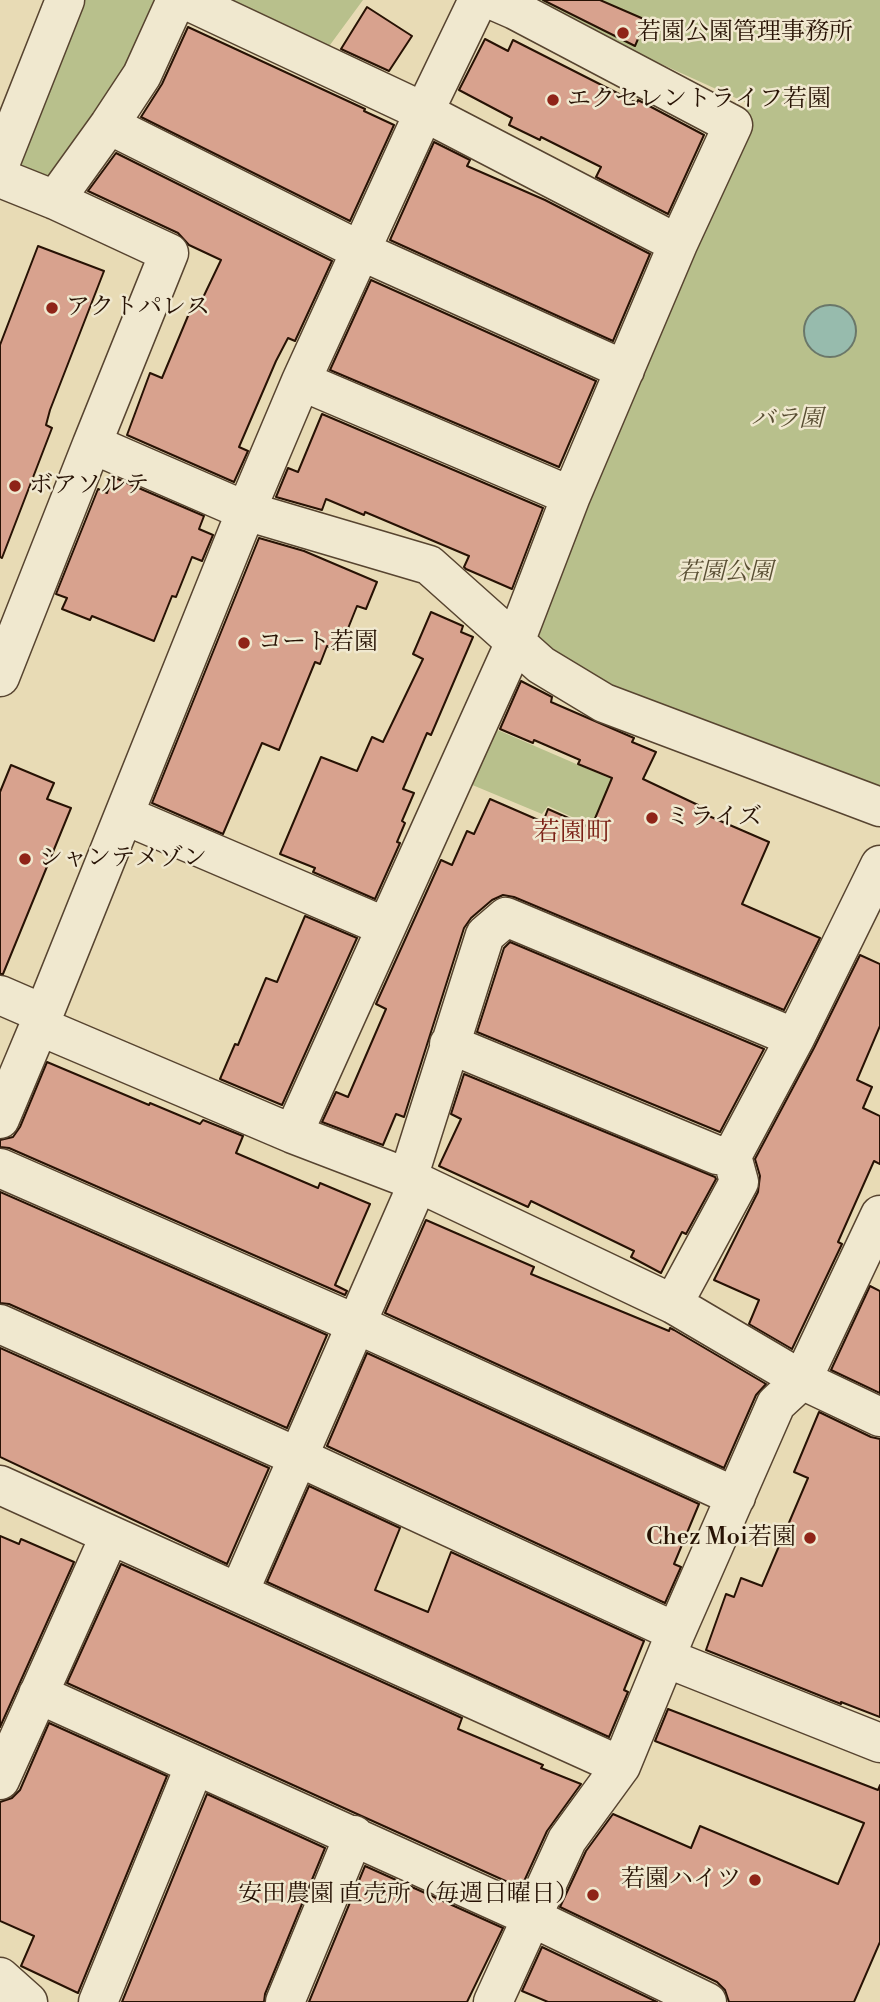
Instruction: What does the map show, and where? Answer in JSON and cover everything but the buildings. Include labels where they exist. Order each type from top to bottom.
[{"type":"street","points":[[0,164],[65,0]]},
{"type":"street","points":[[55,200],[142,75],[176,0]]},
{"type":"street","points":[[186,0],[424,112],[678,244]]},
{"type":"street","points":[[0,1119],[301,381],[478,0]]},
{"type":"street","points":[[293,1134],[515,642],[571,496],[678,244],[733,125],[508,3]]},
{"type":"street","points":[[109,125],[361,251],[625,369]]},
{"type":"street","points":[[0,178],[55,200],[169,253],[0,677]]},
{"type":"street","points":[[301,381],[571,496]]},
{"type":"street","points":[[92,444],[246,511],[429,565],[541,665],[604,703],[880,807]]},
{"type":"street","points":[[124,815],[386,927]]},
{"type":"street","points":[[673,1304],[739,1182],[732,1156],[795,1038],[880,865]]},
{"type":"street","points":[[239,1592],[356,1324],[413,1180],[449,1044],[485,935],[506,917],[795,1038]]},
{"type":"street","points":[[0,995],[42,1020],[293,1134],[413,1180],[673,1304],[803,1380],[880,1417]]},
{"type":"street","points":[[449,1044],[716,1155],[732,1156]]},
{"type":"street","points":[[0,1168],[356,1324],[736,1497]]},
{"type":"street","points":[[493,2002],[567,1840],[621,1766],[776,1404],[803,1380],[870,1261],[880,1215]]},
{"type":"street","points":[[0,1324],[298,1458],[671,1645],[878,1736]]},
{"type":"street","points":[[0,1485],[621,1766]]},
{"type":"street","points":[[0,1780],[110,1535]]},
{"type":"street","points":[[38,1694],[531,1917],[694,1999]]},
{"type":"street","points":[[98,2002],[195,1765]]},
{"type":"street","points":[[285,2002],[354,1835]]},
{"type":"street","points":[[0,1977],[28,2002]]},
{"type":"green space","points":[[81,0],[161,0],[124,75],[50,187],[10,170]]},
{"type":"green space","points":[[217,0],[363,0],[327,49]]},
{"type":"green space","name":"若園公園","points":[[539,0],[880,0],[880,795],[610,695],[529,639],[749,104],[536,7]]},
{"type":"green space","points":[[493,728],[618,782],[598,829],[548,806],[542,814],[470,784]]},
{"type":"shaded area","points":[[830,305],[840,307],[848,313],[854,321],[854,341],[848,349],[840,355],[830,357],[820,355],[812,349],[806,341],[804,331],[806,321],[812,313],[820,307]]},
{"type":"place","name":"若園公園管理事務所","points":[[623,33]]},
{"type":"place","name":"エクセレントライフ若園","points":[[553,100]]},
{"type":"place","name":"アクトパレス","points":[[52,308]]},
{"type":"place","name":"ボアソルテ","points":[[15,486]]},
{"type":"place","name":"コート若園","points":[[244,643]]},
{"type":"place","name":"ミライズ","points":[[652,818]]},
{"type":"place","name":"シャンテメゾン","points":[[25,859]]},
{"type":"place","name":"Chez Moi若園","points":[[810,1538]]},
{"type":"place","name":"若園ハイツ","points":[[755,1880]]},
{"type":"place","name":"安田農園 直売所（毎週日曜日）","points":[[593,1895]]},
{"type":"district","name":"若園町","points":[[573,834]]},
{"type":"park label","name":"バラ園","points":[[787,420]]}]
